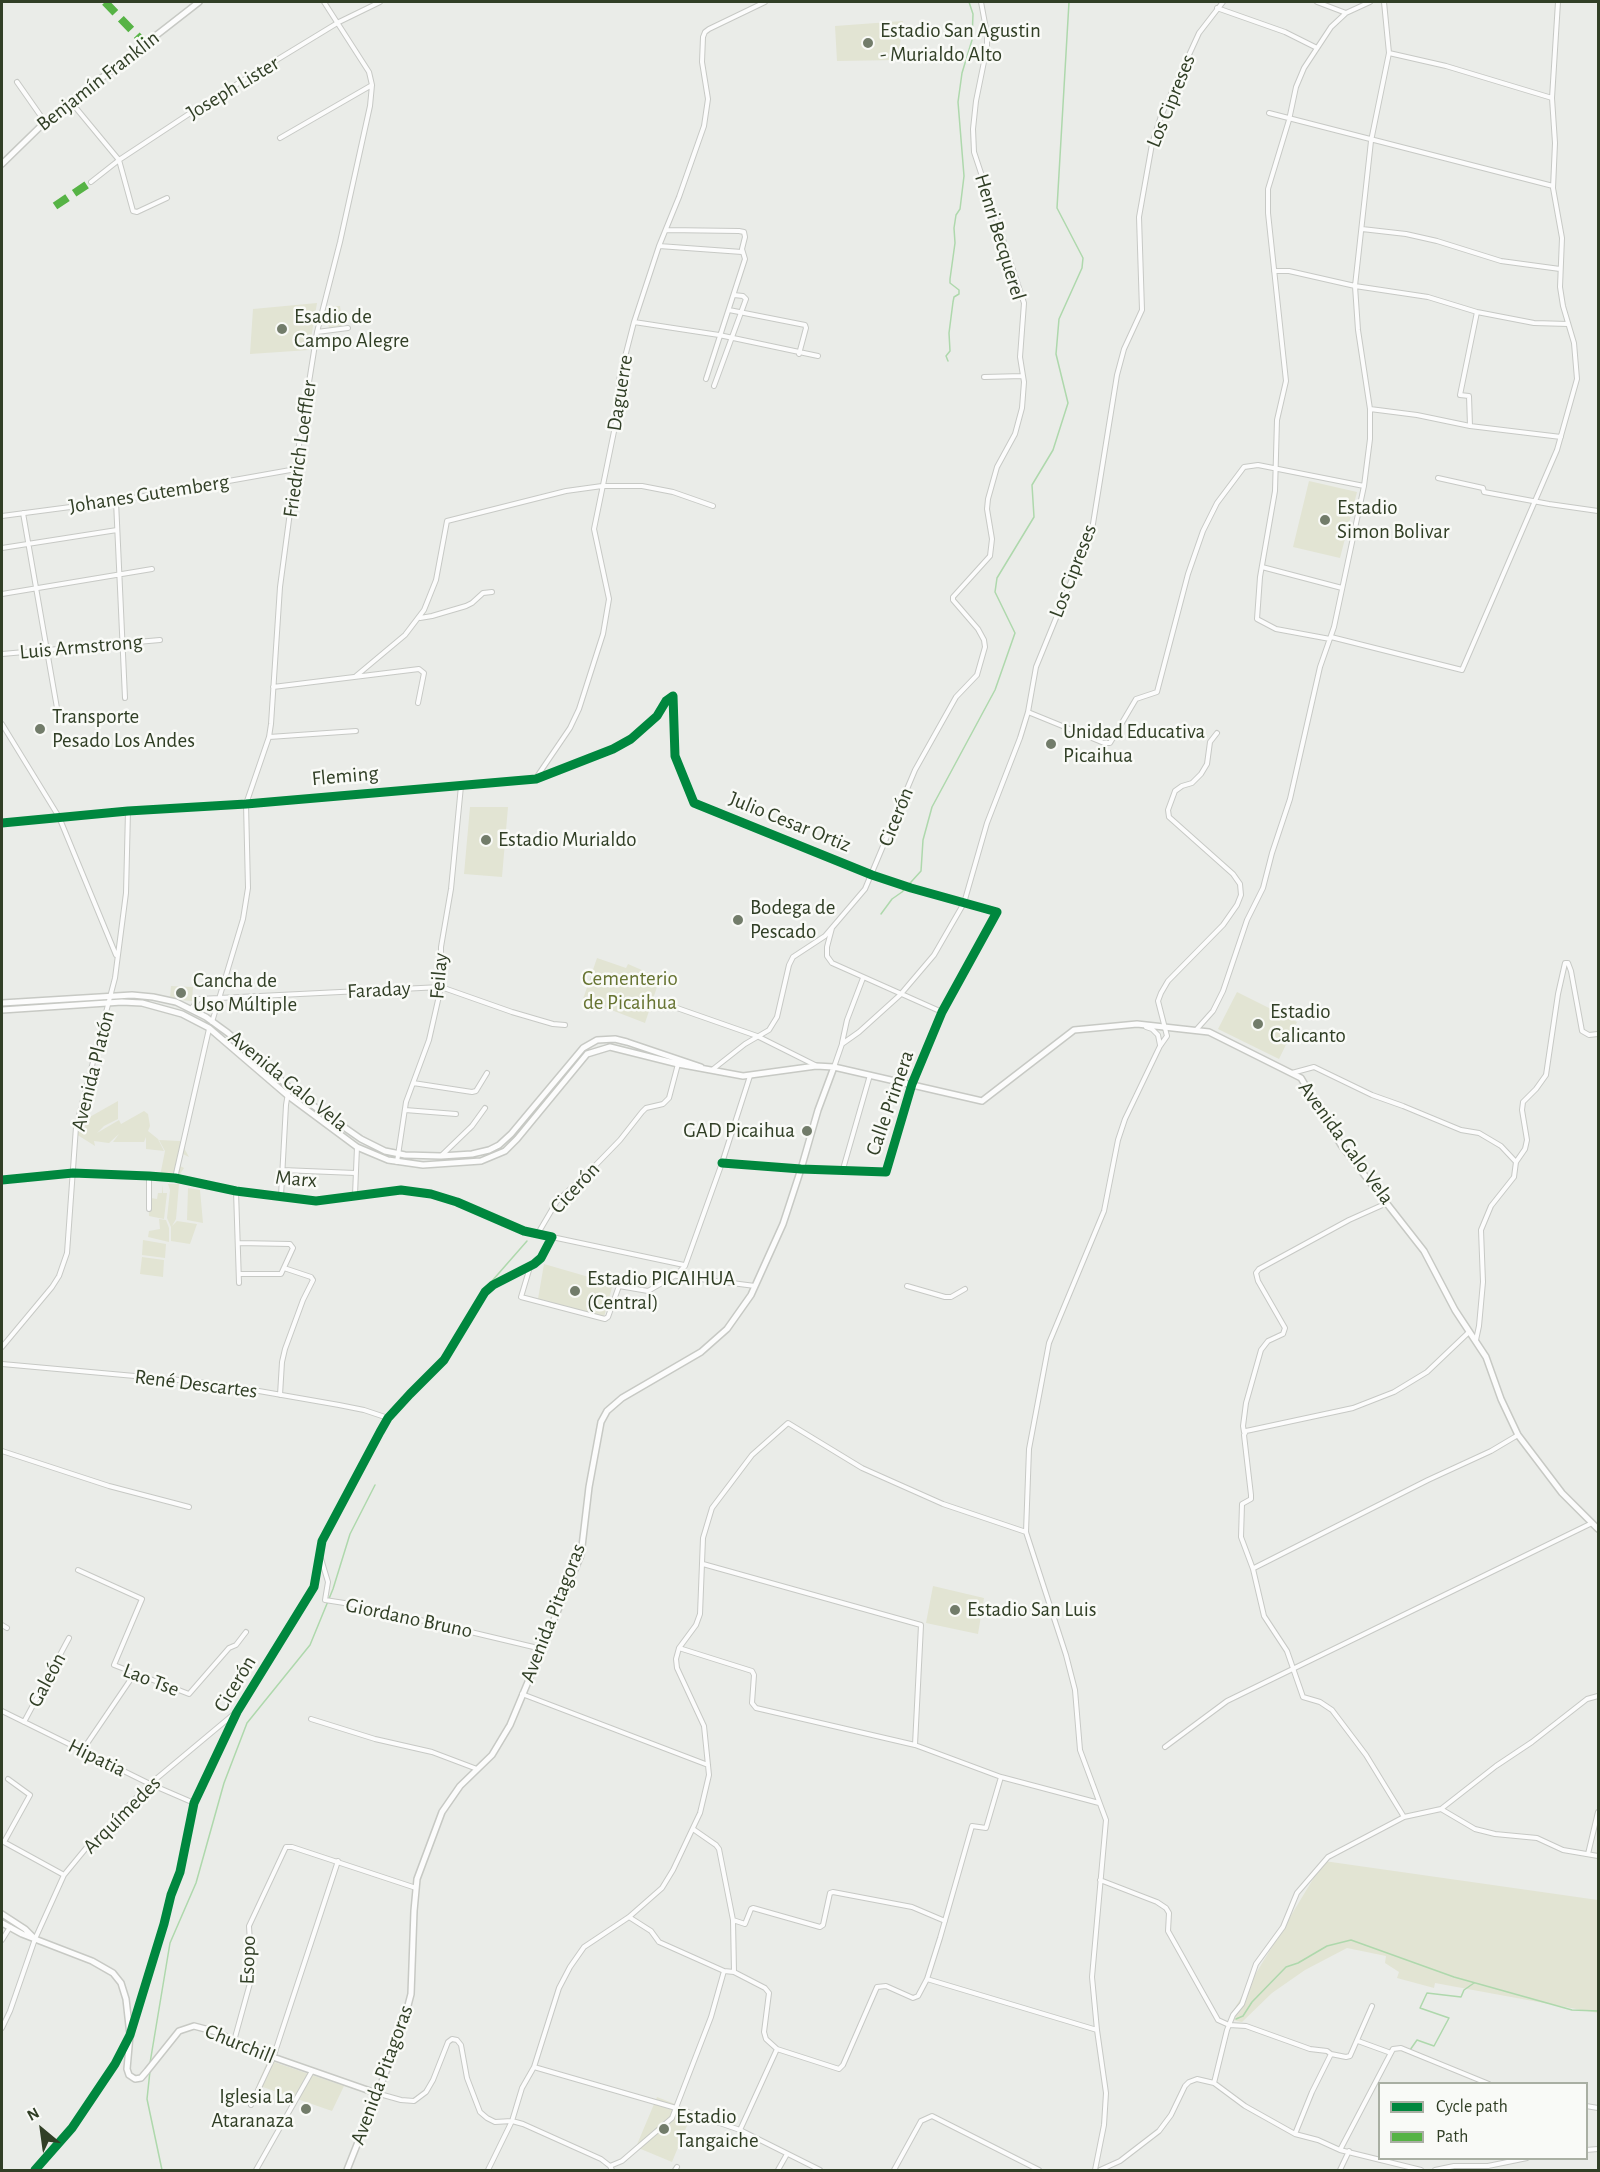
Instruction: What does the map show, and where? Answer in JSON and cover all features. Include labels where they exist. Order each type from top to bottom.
[{"type":"main road","name":"Benjamín Franklin","points":[[2,164],[70,101],[199,2]]},
{"type":"main road","name":"Avenida Galo Vela","points":[[2,1003],[111,996],[153,997],[176,1002],[191,1009],[289,1087],[361,1139],[398,1154],[441,1156],[489,1150],[503,1141],[583,1048],[594,1041],[615,1039],[627,1042],[708,1070]]},
{"type":"main road","name":"Avenida Galo Vela","points":[[2,1010],[142,1003],[190,1017],[211,1025],[287,1095],[357,1147],[378,1157],[423,1165],[473,1162],[497,1155],[517,1139],[587,1054],[598,1049],[621,1048],[678,1064],[750,1076],[816,1066],[834,1067],[982,1101],[1074,1030],[1137,1024],[1209,1032],[1301,1078],[1341,1144],[1424,1251],[1455,1310],[1486,1357],[1501,1399],[1518,1435],[1562,1493],[1599,1529]]},
{"type":"main road","name":"Avenida Pitagoras","points":[[347,2170],[400,2036],[411,1995],[417,1879],[442,1812],[460,1786],[492,1755],[510,1725],[582,1550],[589,1487],[601,1422],[607,1411],[622,1398],[700,1353],[727,1329],[751,1295],[783,1224],[818,1110],[834,1067]]},
{"type":"main road","points":[[2,1914],[25,1929],[35,1939]]},
{"type":"main road","points":[[2,1923],[35,1939],[92,1960],[113,1973],[121,1983],[126,1999],[130,2035]]},
{"type":"main road","name":"Churchill","points":[[130,2035],[127,2069],[129,2075],[135,2079],[144,2075],[183,2028],[201,2027],[273,2058],[376,2092]]},
{"type":"street","points":[[280,138],[372,85],[369,72],[339,22],[324,2]]},
{"type":"street","name":"Joseph Lister","points":[[91,182],[118,160],[201,106],[339,22],[380,2]]},
{"type":"street","name":"Daguerre","points":[[536,779],[574,718],[603,634],[609,599],[594,529],[619,407],[619,380],[634,322],[659,246],[706,116],[708,99],[702,62],[705,32],[765,2]]},
{"type":"street","name":"Henri Becquerel","points":[[981,2],[987,47],[976,101],[973,129],[974,152],[980,176],[997,218],[1023,297],[1020,357],[1023,397],[1018,423],[1011,443],[997,467],[988,499],[987,509],[992,539]]},
{"type":"street","name":"Los Cipreses","points":[[842,1044],[859,1032],[900,994],[934,955],[964,903],[987,822],[1028,712],[1036,667],[1092,530],[1117,375],[1124,349],[1142,309],[1140,216],[1152,144],[1161,116],[1199,33],[1223,2]]},
{"type":"street","points":[[1317,2],[1346,14]]},
{"type":"street","points":[[1370,2],[1346,14],[1331,27],[1317,48],[1296,87],[1289,120],[1268,189],[1286,381],[1277,420],[1277,468],[1259,585],[1257,619],[1276,629],[1330,638],[1462,670],[1561,437],[1577,379],[1574,344],[1560,287],[1562,238],[1553,186],[1555,143],[1552,98],[1558,2]]},
{"type":"street","points":[[1196,1030],[1213,1011],[1223,991],[1247,920],[1263,888],[1290,799],[1320,667],[1330,638],[1342,588],[1364,486],[1370,439],[1370,410],[1358,330],[1355,286],[1371,141],[1389,52],[1384,2]]},
{"type":"street","points":[[1217,8],[1285,32],[1317,48]]},
{"type":"street","points":[[1389,52],[1446,66],[1552,98]]},
{"type":"street","points":[[17,82],[45,122]]},
{"type":"street","name":"Friedrich Loeffler","points":[[246,804],[269,737],[280,587],[317,332],[355,177],[370,106],[372,85]]},
{"type":"street","points":[[70,101],[118,160],[134,211],[137,212],[167,198]]},
{"type":"street","points":[[1269,113],[1289,120],[1553,186]]},
{"type":"street","points":[[1362,229],[1406,234],[1437,241],[1501,261],[1560,269]]},
{"type":"street","points":[[666,230],[742,231],[746,237],[742,252],[745,259],[706,379]]},
{"type":"street","points":[[659,246],[742,252]]},
{"type":"street","points":[[1274,271],[1289,271],[1355,286],[1428,297],[1477,312],[1534,323],[1568,324]]},
{"type":"street","points":[[714,386],[745,297],[734,295]]},
{"type":"street","points":[[729,310],[805,325],[799,354]]},
{"type":"street","points":[[1470,426],[1469,396],[1460,394],[1477,312]]},
{"type":"street","points":[[634,322],[730,337],[799,354],[818,356]]},
{"type":"street","points":[[317,332],[348,328]]},
{"type":"street","points":[[984,377],[1023,376]]},
{"type":"street","points":[[1370,410],[1417,415],[1470,426],[1561,437]]},
{"type":"street","points":[[1028,712],[1104,743],[1110,743],[1136,699],[1157,692],[1188,574],[1203,531],[1212,512],[1244,467],[1258,465],[1277,468],[1364,486]]},
{"type":"street","name":"Johanes Gutemberg","points":[[2,516],[116,501],[296,469]]},
{"type":"street","points":[[1437,478],[1483,488],[1484,492],[1599,511]]},
{"type":"street","points":[[356,676],[405,635],[420,618],[436,580],[447,521],[566,491],[602,486],[642,486],[673,492],[713,506]]},
{"type":"street","points":[[116,501],[125,698]]},
{"type":"street","points":[[23,513],[57,708]]},
{"type":"street","points":[[2,548],[117,530]]},
{"type":"street","name":"Cicerón","points":[[708,1070],[769,1030],[777,1017],[789,965],[793,957],[818,942],[865,889],[915,770],[957,697],[977,675],[985,647],[984,640],[953,597],[990,556],[992,539]]},
{"type":"street","points":[[1262,567],[1342,588]]},
{"type":"street","points":[[2,594],[152,568]]},
{"type":"street","points":[[420,618],[466,606],[483,593],[492,592]]},
{"type":"street","name":"Luis Armstrong","points":[[2,654],[160,639]]},
{"type":"street","points":[[273,687],[421,669],[424,673],[418,703]]},
{"type":"street","name":"Fleming","points":[[2,823],[536,779],[613,749],[631,739],[657,716],[666,701],[673,696],[675,698],[673,725],[675,756],[694,803]]},
{"type":"street","points":[[2,724],[59,817],[116,956]]},
{"type":"street","points":[[269,737],[356,731]]},
{"type":"street","points":[[1097,2170],[1104,2126],[1106,2092],[1092,1977],[1106,1820],[1080,1750],[1075,1690],[1026,1532],[1029,1449],[1049,1343],[1104,1211],[1118,1140],[1125,1119],[1167,1036],[1158,1001],[1165,986],[1223,925],[1242,895],[1240,884],[1233,874],[1169,817],[1168,810],[1176,791],[1196,780],[1207,764],[1210,742],[1216,733]]},
{"type":"street","name":"Feilay","points":[[397,1162],[405,1110],[429,1040],[441,987],[441,947],[451,889],[461,786]]},
{"type":"street","name":"Julio Cesar Ortiz","points":[[694,803],[872,875],[964,903]]},
{"type":"street","points":[[175,1178],[211,1025],[243,918],[248,888],[246,804]]},
{"type":"street","name":"Avenida Platón","points":[[2,1347],[52,1287],[59,1276],[67,1253],[76,1127],[111,996],[126,888],[128,811]]},
{"type":"street","name":"Calle Primera","points":[[843,1169],[886,1172],[912,1084],[942,1012],[997,912],[964,903]]},
{"type":"street","points":[[832,927],[827,946],[827,956],[831,963],[942,1012]]},
{"type":"street","points":[[1476,1341],[1483,1282],[1480,1230],[1491,1206],[1514,1177],[1516,1162],[1525,1149],[1527,1140],[1522,1110],[1523,1102],[1546,1075],[1556,1004],[1565,963],[1568,963],[1571,971],[1582,1031],[1589,1035],[1599,1034]]},
{"type":"street","points":[[834,1067],[847,1020],[863,978]]},
{"type":"street","name":"Faraday","points":[[191,1009],[199,999],[441,987],[512,1012],[552,1024],[565,1025]]},
{"type":"street","points":[[657,1001],[757,1036],[816,1066]]},
{"type":"street","points":[[1137,1024],[1152,1029],[1158,1035],[1160,1046]]},
{"type":"street","name":"Cicerón","points":[[537,1234],[557,1201],[612,1148],[642,1112],[646,1108],[663,1104],[669,1098],[678,1064]]},
{"type":"street","points":[[1292,1072],[1314,1067],[1371,1095],[1461,1130],[1479,1133],[1501,1146],[1516,1162]]},
{"type":"street","points":[[413,1083],[472,1092],[476,1091],[487,1073]]},
{"type":"street","points":[[722,1163],[801,1169],[843,1169],[870,1075]]},
{"type":"street","points":[[530,1266],[521,1297],[605,1319],[608,1317],[617,1287],[621,1285],[648,1292],[676,1275],[685,1266],[750,1076]]},
{"type":"street","points":[[280,1196],[289,1087]]},
{"type":"street","points":[[441,1156],[472,1125],[485,1108]]},
{"type":"street","points":[[405,1110],[456,1114]]},
{"type":"street","points":[[355,1195],[357,1147]]},
{"type":"street","points":[[282,1170],[355,1173]]},
{"type":"street","name":"Marx","points":[[2,1180],[73,1173],[149,1176],[175,1178],[236,1191],[316,1201],[401,1190],[431,1194],[537,1234],[685,1266]]},
{"type":"street","points":[[149,1176],[149,1209]]},
{"type":"street","points":[[236,1191],[239,1283]]},
{"type":"street","points":[[1388,1203],[1349,1220],[1259,1269],[1256,1273],[1258,1281],[1285,1328],[1283,1334],[1268,1341],[1261,1350],[1245,1403],[1243,1426],[1251,1499],[1242,1504],[1241,1537],[1253,1569],[1264,1616],[1287,1652],[1303,1697],[1320,1702],[1332,1710],[1366,1755],[1404,1817]]},
{"type":"street","name":"Cicerón","points":[[35,2170],[72,2128],[115,2064],[130,2035],[171,1895],[180,1872],[194,1803],[237,1712],[314,1587],[319,1551],[327,1530],[388,1418],[444,1360],[484,1292],[537,1261],[552,1237]]},
{"type":"street","points":[[238,1243],[290,1244],[293,1248],[281,1274],[239,1274]]},
{"type":"street","points":[[280,1395],[285,1349],[313,1280],[311,1277],[284,1268]]},
{"type":"street","points":[[676,1275],[755,1286]]},
{"type":"street","points":[[907,1286],[945,1297],[951,1297],[965,1289]]},
{"type":"street","points":[[1244,1433],[1353,1408],[1394,1392],[1427,1371],[1469,1332]]},
{"type":"street","name":"René Descartes","points":[[2,1364],[190,1381],[347,1406],[388,1418]]},
{"type":"street","points":[[488,2170],[512,2121],[522,2088],[534,2067],[559,1988],[570,1967],[584,1947],[629,1917],[662,1888],[700,1813],[707,1786],[708,1765],[704,1726],[676,1668],[679,1648],[696,1625],[700,1614],[703,1538],[712,1508],[752,1455],[788,1424],[862,1468],[943,1504],[1026,1532]]},
{"type":"street","points":[[1253,1569],[1428,1480],[1491,1451],[1518,1435]]},
{"type":"street","points":[[2,1451],[109,1486],[189,1507]]},
{"type":"street","points":[[1165,1747],[1227,1701],[1592,1523]]},
{"type":"street","name":"Giordano Bruno","points":[[319,1551],[327,1572],[326,1600],[424,1620],[542,1649]]},
{"type":"street","points":[[703,1564],[921,1625],[915,1745]]},
{"type":"street","name":"Lao Tse","points":[[78,1570],[142,1599],[114,1665],[189,1694],[246,1632]]},
{"type":"street","points":[[2,1625],[6,1628]]},
{"type":"street","name":"Galeón","points":[[24,1722],[69,1638]]},
{"type":"street","points":[[679,1648],[752,1671],[754,1675],[752,1703],[756,1708],[915,1745],[1001,1777],[1099,1803]]},
{"type":"street","points":[[82,1751],[135,1673]]},
{"type":"street","points":[[522,1694],[708,1765]]},
{"type":"street","points":[[1214,2083],[1229,2025],[1233,2015],[1242,2004],[1256,1964],[1284,1927],[1293,1900],[1328,1857],[1404,1817],[1441,1809],[1587,1699],[1599,1696]]},
{"type":"street","name":"Hipatia","points":[[2,1711],[150,1784],[194,1803]]},
{"type":"street","name":"Arquímedes","points":[[2,2028],[35,1939],[64,1875],[87,1847],[150,1784],[237,1712]]},
{"type":"street","points":[[311,1719],[375,1739],[432,1752],[477,1769]]},
{"type":"street","points":[[629,1917],[651,1931],[659,1942],[724,1971],[734,1972],[767,1990],[769,1996],[764,2035],[777,2049],[839,2068],[843,2065],[874,1989],[886,1986],[914,1998],[918,1996],[927,1979],[972,1826],[986,1828],[1001,1777]]},
{"type":"street","points":[[8,1779],[30,1795],[3,1841],[64,1875]]},
{"type":"street","points":[[1441,1809],[1475,1829],[1495,1834],[1537,1838],[1563,1850],[1599,1856]]},
{"type":"street","points":[[1588,1854],[1599,1812]]},
{"type":"street","points":[[693,1829],[719,1849],[733,1920],[734,1972]]},
{"type":"street","name":"Esopo","points":[[234,2041],[252,1976],[249,1926],[284,1849],[291,1847],[338,1861]]},
{"type":"street","points":[[251,2105],[273,2058],[338,1861],[416,1888]]},
{"type":"street","points":[[1100,1880],[1157,1902],[1166,1908],[1169,1913],[1168,1931],[1215,2017],[1229,2025],[1246,2026],[1310,2049],[1327,2051],[1346,2058],[1350,2056],[1358,2042],[1372,2006]]},
{"type":"street","points":[[733,1920],[746,1924],[750,1910],[753,1908],[820,1927],[823,1925],[830,1893],[833,1892],[912,1906],[945,1921]]},
{"type":"street","points":[[2,1940],[10,1928]]},
{"type":"street","points":[[376,2092],[401,2100],[414,2101],[426,2092],[433,2080],[448,2042],[452,2039],[457,2040],[461,2045],[467,2078],[480,2112],[487,2118],[495,2122],[512,2121],[601,2159],[611,2168],[659,2132],[672,2118],[711,2017],[724,1971]]},
{"type":"street","points":[[927,1979],[1097,2030]]},
{"type":"street","points":[[1358,2042],[1391,2053]]},
{"type":"street","points":[[1340,2150],[1393,2049],[1401,2048],[1484,2082]]},
{"type":"street","points":[[740,2130],[777,2049]]},
{"type":"street","points":[[1295,2133],[1331,2054]]},
{"type":"street","points":[[534,2067],[676,2108],[740,2130],[820,2170]]},
{"type":"street","points":[[256,2170],[312,2071]]},
{"type":"street","points":[[1097,2170],[1126,2156],[1159,2131],[1171,2115],[1185,2086],[1197,2079],[1214,2083],[1245,2106],[1295,2133],[1340,2150],[1378,2159]]},
{"type":"street","points":[[894,2170],[921,2121],[932,2116],[1039,2170]]},
{"type":"street","points":[[1340,2170],[1349,2151]]},
{"type":"street","points":[[778,2170],[787,2154]]},
{"type":"street","points":[[1383,2160],[1421,2170]]},
{"type":"street","points":[[1435,2170],[1454,2166],[1488,2166],[1517,2160]]},
{"type":"green space","name":"Estadio San Agustin - Murialdo Alto","points":[[903,21],[898,60],[837,61],[835,26]]},
{"type":"green space","name":"Esadio de Campo Alegre","points":[[317,303],[309,350],[250,354],[253,309]]},
{"type":"green space","points":[[340,306],[343,327],[329,329],[327,307]]},
{"type":"green space","name":"Estadio Simon Bolivar","points":[[1309,481],[1357,492],[1340,558],[1293,547]]},
{"type":"green space","name":"Estadio Murialdo","points":[[470,807],[508,807],[502,877],[464,874]]},
{"type":"green space","name":"Cementerio de Picaihua","points":[[597,958],[626,968],[628,964],[660,978],[645,1023],[583,999]]},
{"type":"green space","name":"Cancha de Uso Múltiple","points":[[171,986],[193,987],[192,1001],[170,999]]},
{"type":"green space","points":[[1237,992],[1297,1022],[1279,1059],[1218,1029]]},
{"type":"green space","points":[[118,1101],[118,1119],[104,1126],[97,1133],[119,1120],[121,1124],[144,1111],[148,1114],[150,1126],[148,1131],[158,1139],[164,1151],[146,1149],[146,1137],[144,1142],[113,1142],[119,1134],[109,1143],[94,1141],[95,1146],[76,1134],[79,1123]]},
{"type":"green space","points":[[159,1140],[180,1141],[189,1157],[181,1153],[178,1165],[184,1168],[180,1174],[185,1180],[160,1176],[165,1151]]},
{"type":"green space","points":[[163,1184],[163,1193],[167,1193],[164,1219],[149,1216],[148,1194],[151,1194],[151,1198],[157,1199],[158,1193],[162,1193]]},
{"type":"green space","points":[[168,1184],[179,1184],[176,1219],[172,1226],[177,1221],[197,1224],[190,1244],[171,1241],[171,1227],[167,1218],[170,1190]]},
{"type":"green space","points":[[188,1188],[200,1190],[203,1223],[187,1220]]},
{"type":"green space","points":[[159,1219],[166,1220],[169,1228],[169,1242],[148,1237],[149,1231],[160,1229]]},
{"type":"green space","points":[[143,1240],[166,1244],[165,1258],[142,1255]]},
{"type":"green space","points":[[142,1257],[164,1260],[163,1277],[140,1274]]},
{"type":"green space","name":"Estadio PICAIHUA (Central)","points":[[544,1264],[613,1284],[604,1317],[538,1299]]},
{"type":"green space","points":[[933,1586],[984,1598],[978,1634],[926,1623]]},
{"type":"green space","points":[[1324,1861],[1598,1900],[1598,2013],[1435,1983],[1434,1988],[1397,1978],[1399,1972],[1385,1963],[1386,1956],[1347,1948],[1305,1970],[1272,1993],[1242,2022],[1233,2020],[1230,2016]]},
{"type":"green space","points":[[268,2060],[344,2086],[332,2111],[257,2085]]},
{"type":"green space","points":[[657,2097],[693,2111],[672,2162],[636,2147]]},
{"type":"waterway","points":[[948,361],[946,356],[950,351],[949,333],[953,302],[954,297],[959,294],[959,290],[950,283],[950,279],[955,243],[954,228],[956,215],[960,209],[964,176],[958,102],[962,73],[972,40],[973,14],[969,2]]},
{"type":"waterway","points":[[881,914],[892,899],[902,892],[921,871],[923,840],[932,807],[995,690],[1015,633],[995,592],[997,578],[1034,517],[1032,485],[1053,450],[1068,403],[1056,354],[1059,319],[1082,268],[1083,258],[1057,208],[1069,2]]},
{"type":"waterway","points":[[492,1281],[527,1241]]},
{"type":"waterway","points":[[150,2063],[170,1943],[196,1883],[224,1783],[247,1723],[310,1645],[333,1589],[350,1534],[375,1485]]},
{"type":"waterway","points":[[1236,2019],[1243,2016],[1252,2002],[1286,1967],[1298,1963],[1327,1946],[1351,1940],[1454,1977],[1572,2010],[1598,2011]]},
{"type":"waterway","points":[[1410,2050],[1417,2040],[1434,2046],[1449,2018],[1420,2008],[1427,1993],[1461,1997],[1464,1990],[1474,1983]]},
{"type":"waterway","points":[[150,2071],[147,2099],[162,2170]]},
{"type":"marked path","points":[[105,2],[145,44]]},
{"type":"marked path","points":[[55,206],[91,182]]},
{"type":"cycle path","points":[[2,823],[536,779],[613,749],[631,739],[657,716],[666,701],[673,696],[675,756],[694,803],[872,875],[997,912],[942,1012],[912,1084],[886,1172],[722,1163]]},
{"type":"cycle path","points":[[2,1180],[73,1173],[149,1176],[175,1178],[236,1191],[316,1201],[401,1190],[431,1194],[457,1202],[524,1231],[552,1237],[541,1258],[534,1264],[493,1285],[485,1292],[444,1360],[388,1418],[380,1432],[322,1541],[314,1587],[237,1712],[194,1803],[180,1872],[171,1895],[130,2035],[115,2064],[72,2128],[35,2170]]},
{"type":"place","name":"Estadio San Agustin - Murialdo Alto","points":[[868,43]]},
{"type":"place","name":"Esadio de Campo Alegre","points":[[282,329]]},
{"type":"place","name":"Estadio Simon Bolivar","points":[[1325,520]]},
{"type":"place","name":"Transporte Pesado Los Andes","points":[[40,729]]},
{"type":"place","name":"Unidad Educativa Picaihua","points":[[1051,744]]},
{"type":"place","name":"Estadio Murialdo","points":[[486,840]]},
{"type":"place","name":"Bodega de Pescado","points":[[738,920]]},
{"type":"place","name":"Cancha de Uso Múltiple","points":[[181,993]]},
{"type":"place","name":"Estadio Calicanto","points":[[1258,1024]]},
{"type":"place","name":"GAD Picaihua","points":[[807,1131]]},
{"type":"place","name":"Estadio PICAIHUA (Central)","points":[[575,1291]]},
{"type":"place","name":"Estadio San Luis","points":[[955,1610]]},
{"type":"place","name":"Iglesia La Ataranaza","points":[[306,2109]]},
{"type":"place","name":"Estadio Tangaiche","points":[[664,2129]]}]
